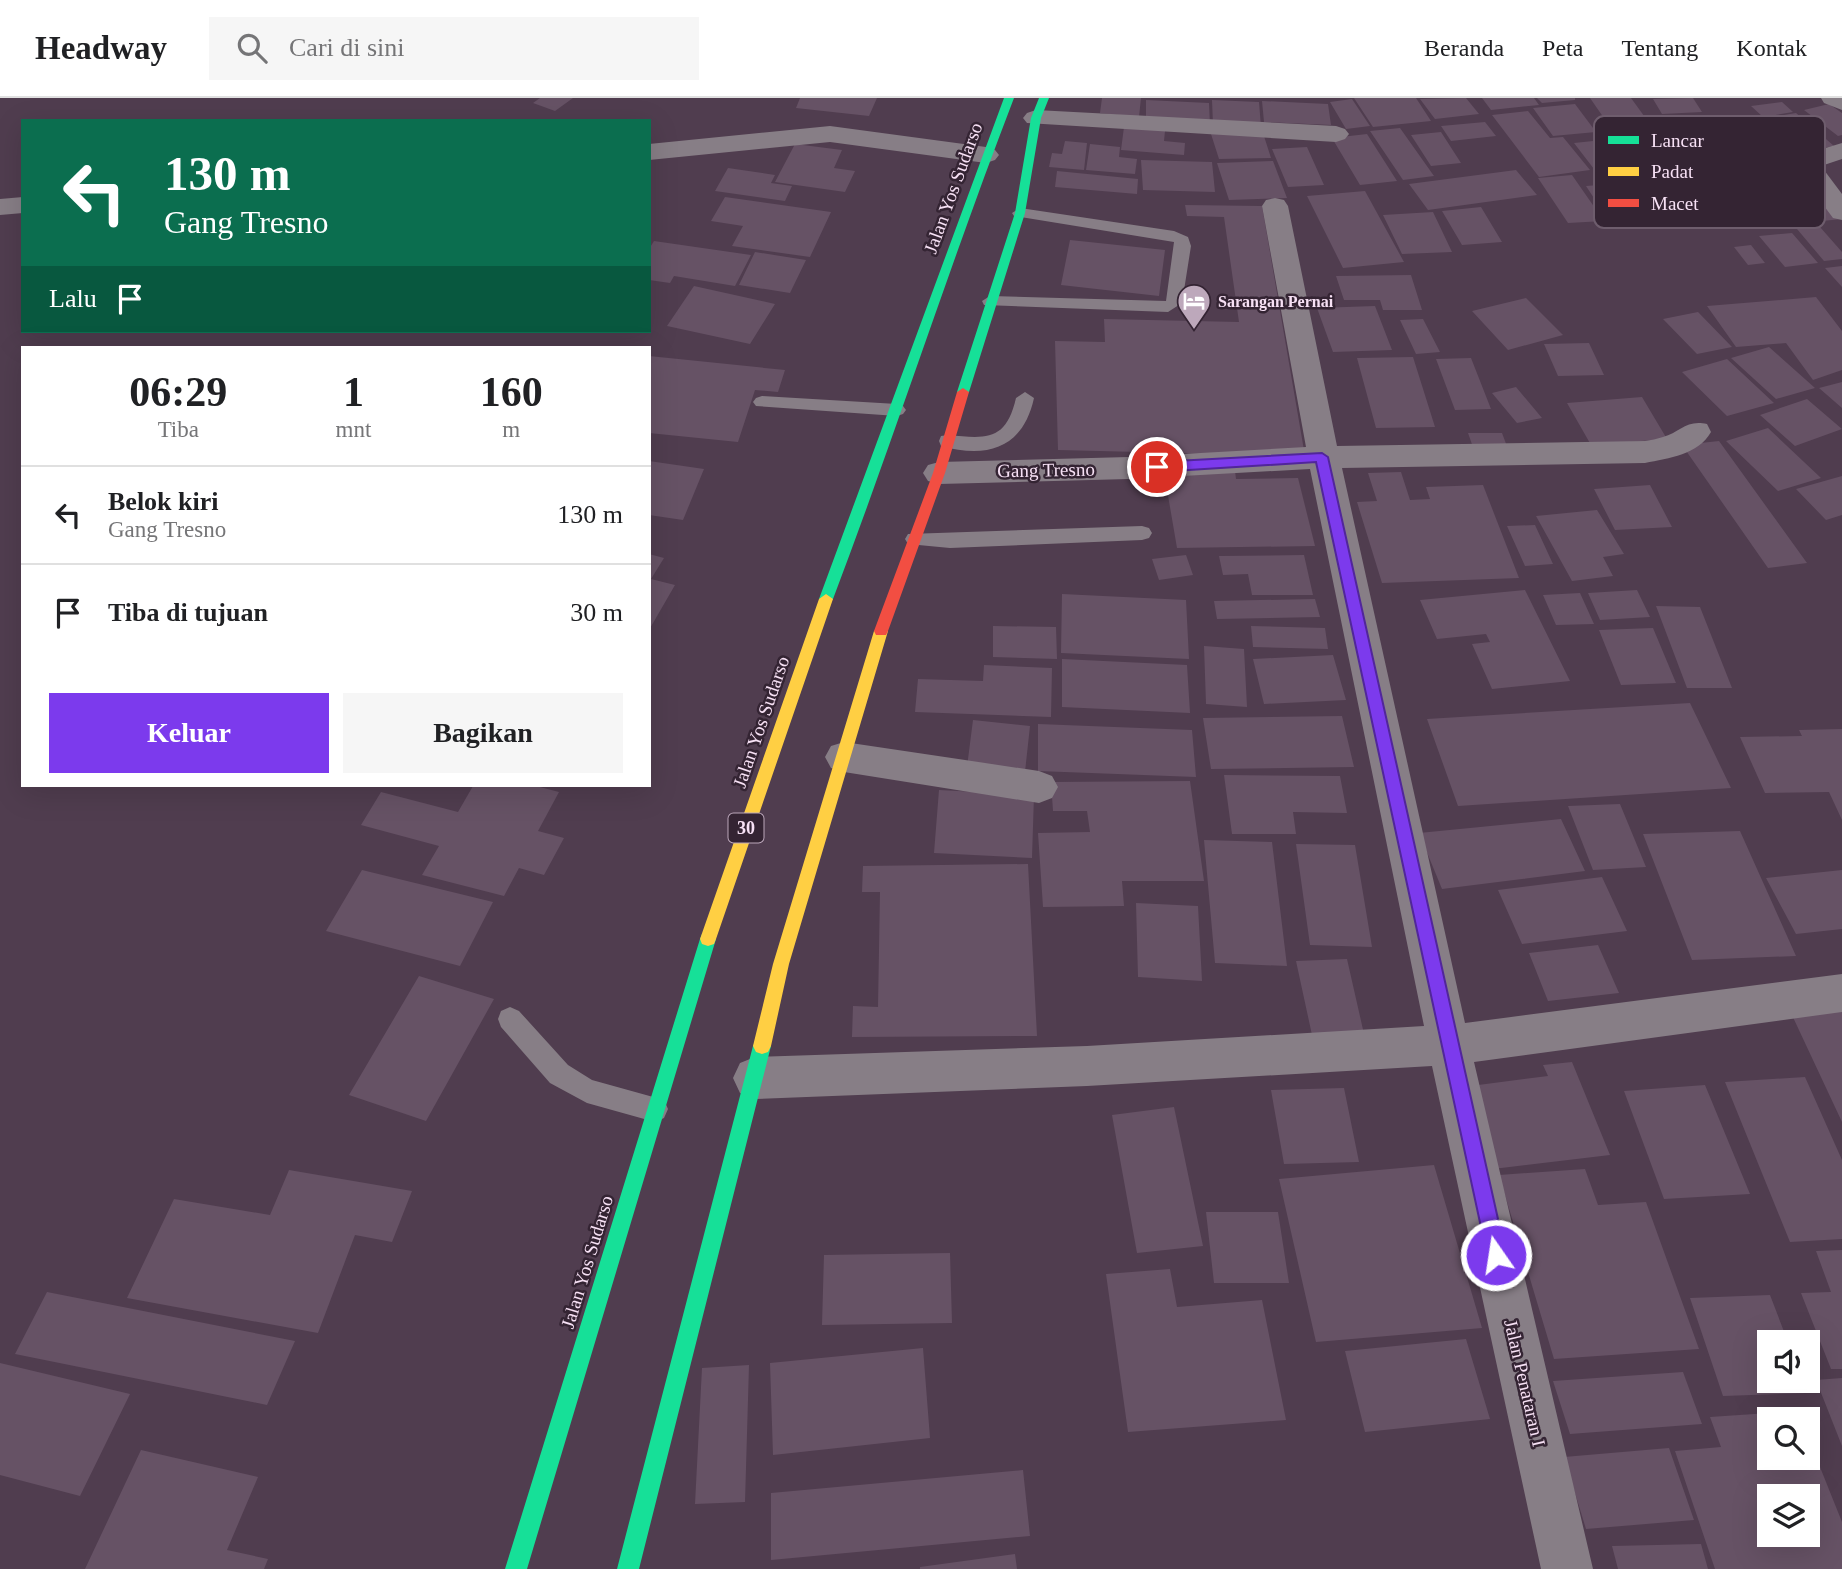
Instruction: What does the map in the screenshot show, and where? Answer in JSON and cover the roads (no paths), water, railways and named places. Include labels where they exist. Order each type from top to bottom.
[{"type":"highway","name":"Jalan Yos Sudarso","points":[[516,1569],[724,890],[824,603],[974,207],[986,155],[1009,98]]},
{"type":"highway","points":[[628,1569],[755,1078],[781,964],[885,618],[939,472],[990,301],[1040,108]]},
{"type":"street","points":[[1833,98],[1842,103]]},
{"type":"street","points":[[1040,108],[1336,134]]},
{"type":"street","points":[[651,152],[830,134],[986,155]]},
{"type":"street","points":[[1825,157],[1842,151]]},
{"type":"street","points":[[1825,189],[1842,212]]},
{"type":"street","points":[[0,207],[21,205]]},
{"type":"street","name":"Jalan Penataran I","points":[[1275,206],[1322,457],[1449,1045],[1567,1569]]},
{"type":"street","name":"Gang Tresno","points":[[939,472],[1129,468],[1322,457],[1645,452],[1674,446],[1696,432]]},
{"type":"street","points":[[844,757],[1039,787]]},
{"type":"street","points":[[755,1078],[1087,1066],[1449,1045],[1842,993]]},
{"type":"lane","points":[[990,301],[1168,307],[1174,303],[1182,240],[1174,236],[1014,212]]},
{"type":"lane","points":[[948,440],[973,444],[1002,440],[1017,428],[1025,398]]},
{"type":"lane","points":[[762,402],[897,410]]},
{"type":"lane","points":[[915,539],[950,541],[1142,533]]},
{"type":"lane","points":[[510,1019],[559,1074],[587,1091],[655,1109]]},
{"type":"place","name":"Sarangan Pernai","points":[[1194,331]]}]
